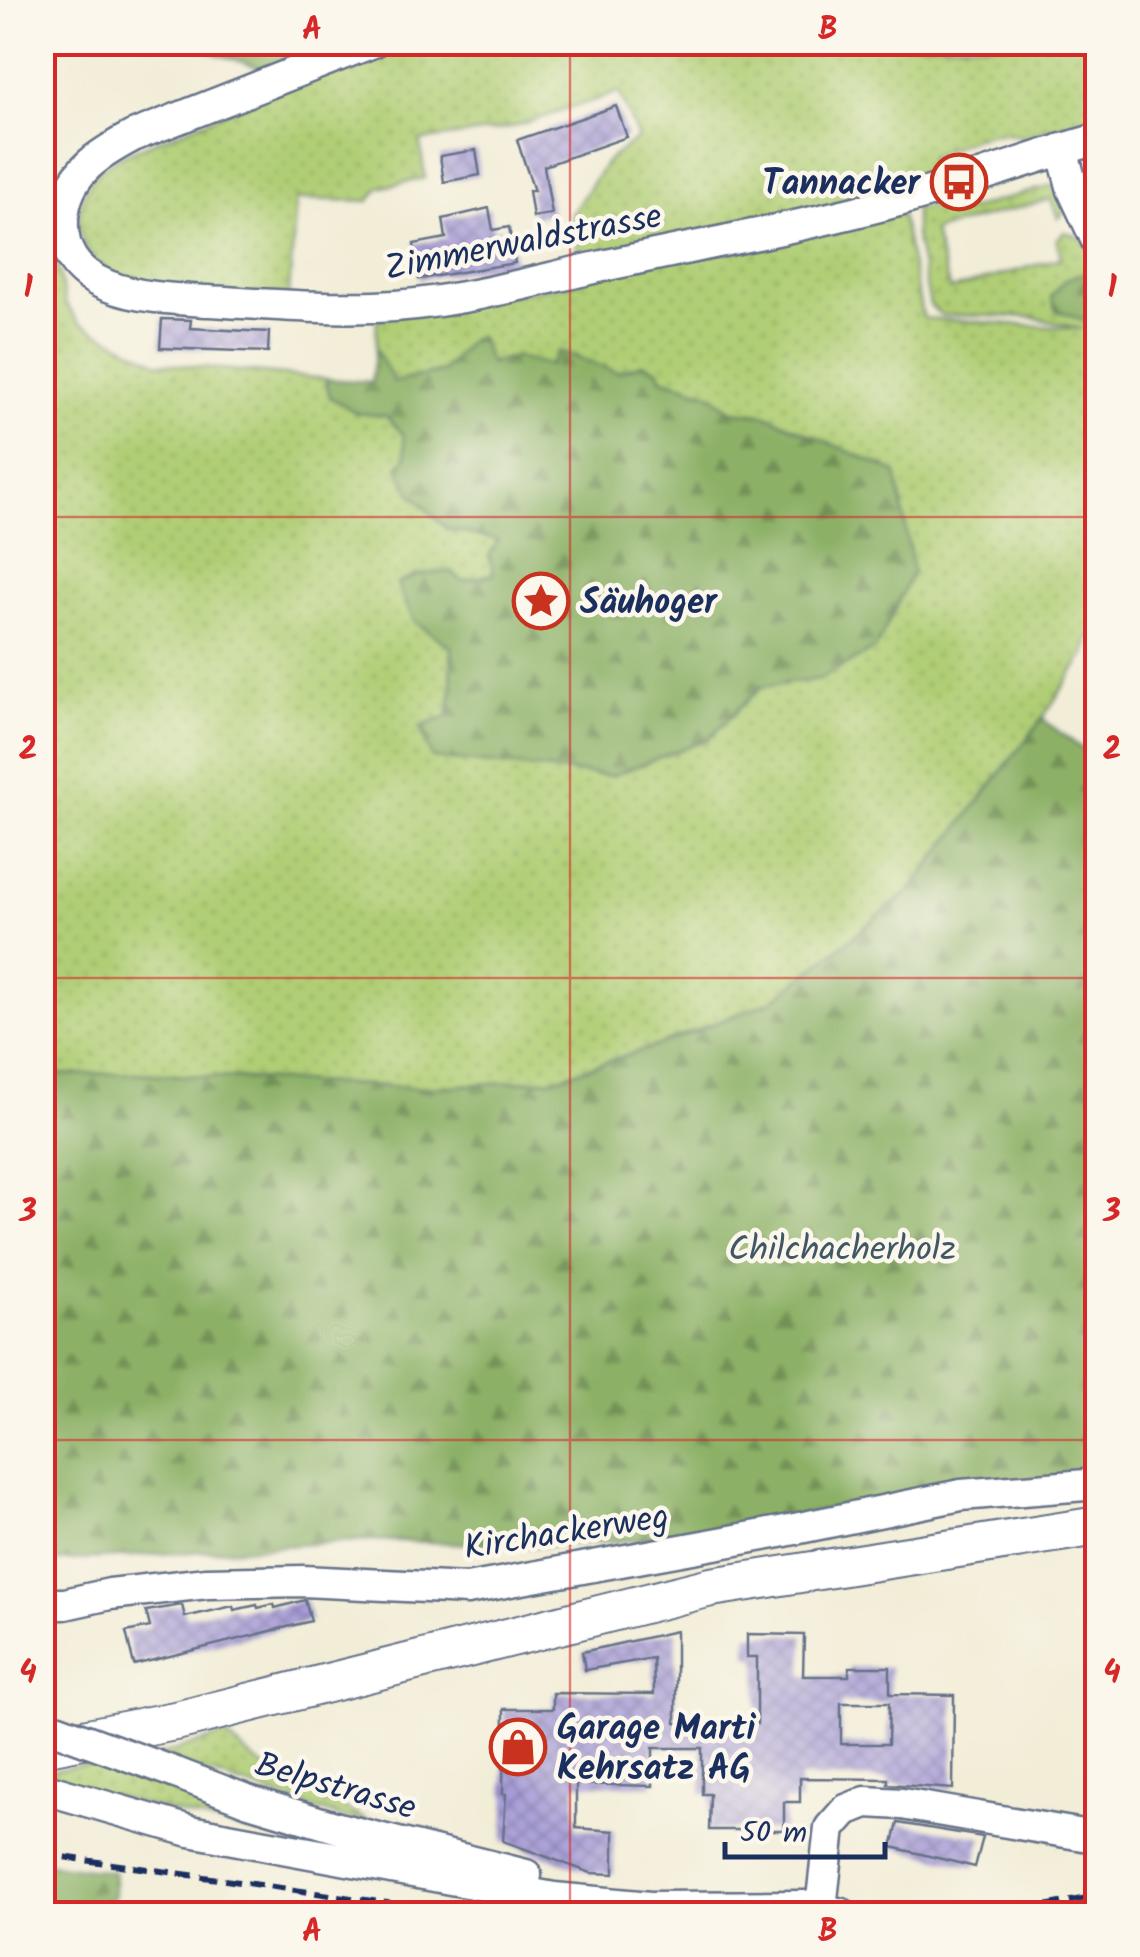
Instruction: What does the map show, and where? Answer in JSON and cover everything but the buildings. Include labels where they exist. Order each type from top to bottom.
[{"type":"main road","points":[[42,1747],[180,1720],[711,1587],[1098,1526]]},
{"type":"street","name":"Zimmerwaldstrasse","points":[[373,42],[118,144],[84,169],[54,201],[70,252],[92,278],[122,292],[177,300],[374,307],[467,295],[873,207],[1098,139]]},
{"type":"street","points":[[1062,149],[1074,190],[1098,244]]},
{"type":"street","name":"Kirchackerweg","points":[[42,1604],[206,1583],[303,1581],[467,1589],[961,1494],[1098,1484]]},
{"type":"street","name":"Belpstrasse","points":[[42,1724],[249,1801],[342,1829],[510,1870],[614,1904]]},
{"type":"street","name":"Belpstrasse","points":[[42,1788],[209,1834],[523,1892],[614,1904],[831,1911]]},
{"type":"street","points":[[831,1911],[830,1828],[846,1810],[866,1802],[902,1804],[1090,1836]]},
{"type":"green space","points":[[183,43],[344,43],[270,71]]},
{"type":"green space","points":[[399,43],[1097,43],[1097,115],[1020,137],[998,133],[974,138],[929,157],[932,167],[895,187],[923,318],[1081,329],[1031,317],[941,315],[930,305],[915,235],[915,208],[960,205],[963,211],[1053,185],[1069,208],[1058,218],[1051,199],[933,231],[950,290],[1061,258],[1057,240],[1064,232],[1079,237],[1095,257],[1096,286],[1089,330],[1098,335],[1097,621],[1084,656],[1042,719],[910,891],[774,1000],[656,1046],[553,1079],[424,1088],[135,1073],[43,1075],[42,237],[56,256],[65,303],[79,323],[159,363],[326,379],[330,397],[357,413],[386,416],[403,434],[411,493],[447,529],[498,539],[495,574],[463,581],[450,571],[418,575],[414,621],[451,647],[448,716],[546,768],[611,776],[708,739],[761,687],[820,679],[766,415],[732,411],[709,393],[661,378],[658,370],[643,364],[617,372],[559,351],[551,365],[515,357],[490,363],[470,340],[443,371],[394,383],[376,349],[377,319],[582,281],[572,213],[607,161],[638,138],[619,92],[510,128],[420,141],[425,178],[379,188],[369,201],[296,199],[289,295],[163,288],[104,268],[86,249],[79,222],[81,205],[91,181],[109,163]]},
{"type":"green space","points":[[1083,273],[1097,281],[1097,325],[1056,310],[1051,297],[1066,279]]},
{"type":"green space","points":[[479,337],[490,363],[515,357],[550,365],[559,351],[617,372],[643,364],[659,370],[661,378],[709,393],[732,411],[766,415],[896,472],[913,571],[876,648],[820,679],[761,687],[708,739],[611,776],[432,758],[420,727],[448,716],[451,647],[414,621],[397,584],[417,575],[450,571],[463,581],[494,574],[489,556],[498,540],[447,529],[411,493],[398,467],[406,457],[403,434],[386,416],[357,413],[330,397],[326,379],[371,382],[376,349],[394,382],[443,371],[470,340]]},
{"type":"green space","name":"Chilchacherholz","points":[[1042,719],[1097,760],[1097,1472],[880,1501],[639,1540],[533,1546],[371,1540],[43,1562],[42,1075],[135,1073],[424,1088],[553,1079],[656,1046],[774,1000],[910,891]]},
{"type":"green space","points":[[225,1735],[260,1765],[377,1825],[339,1817],[157,1756]]},
{"type":"green space","points":[[102,1761],[156,1784],[361,1846],[291,1842],[43,1779],[43,1772]]},
{"type":"green space","points":[[43,1863],[114,1872],[114,1898],[63,1914],[43,1914]]},
{"type":"railway","points":[[42,1854],[464,1914]]},
{"type":"railway","points":[[1002,1914],[1098,1896]]},
{"type":"place","name":"Tannacker","points":[[959,182]]},
{"type":"place","name":"Säuhoger","points":[[541,601]]},
{"type":"place","name":"Garage Marti Kehrsatz AG","points":[[518,1747]]}]
